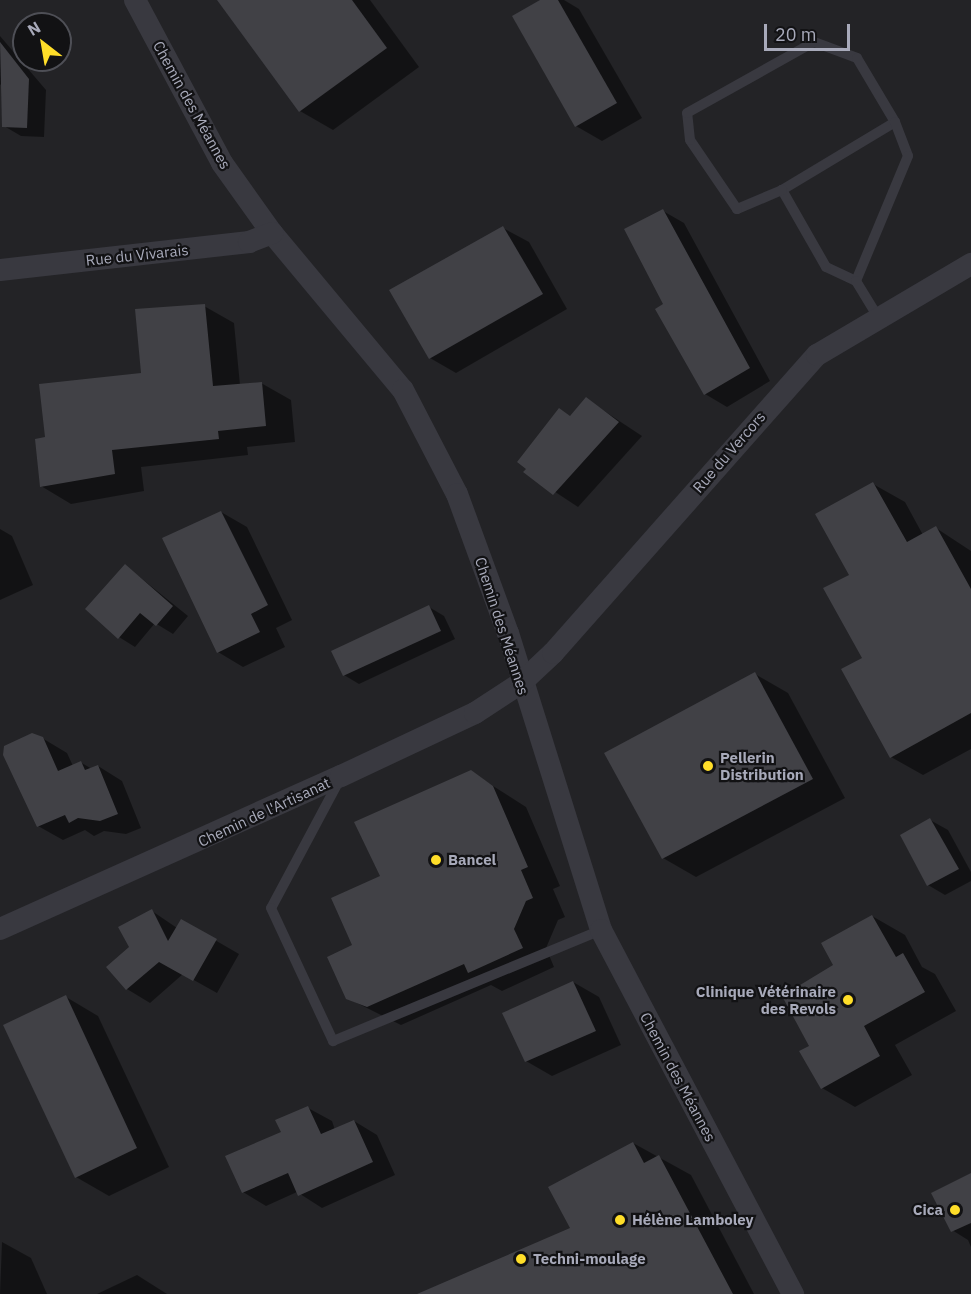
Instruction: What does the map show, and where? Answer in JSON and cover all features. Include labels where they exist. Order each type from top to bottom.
[{"type":"street","name":"Chemin des Méannes","points":[[135,0],[222,163],[272,233],[403,390],[457,495],[521,682],[601,930],[793,1294]]},
{"type":"street","name":"Rue du Vivarais","points":[[0,270],[249,242],[272,233]]},
{"type":"street","name":"Rue du Vercors","points":[[521,682],[553,653],[790,381],[817,355],[971,264]]},
{"type":"street","name":"Chemin de l'Artisanat","points":[[0,929],[341,776],[475,713],[521,682]]},
{"type":"lane","points":[[856,281],[908,156],[895,122],[856,58],[814,42],[687,113],[690,140],[737,209],[782,190],[895,122]]},
{"type":"lane","points":[[782,190],[826,267],[856,281],[878,317]]},
{"type":"lane","points":[[341,776],[272,908],[333,1041],[601,930]]},
{"type":"shaded area","points":[[0,0],[971,0],[971,1294],[0,1294]]},
{"type":"building","points":[[217,0],[352,0],[387,48],[299,112]]},
{"type":"building","points":[[540,0],[558,0],[617,103],[575,127],[512,16]]},
{"type":"building","points":[[0,42],[12,57],[12,72],[24,72],[29,79],[27,128],[2,127]]},
{"type":"building","points":[[663,209],[750,368],[704,395],[655,309],[663,304],[624,229]]},
{"type":"building","points":[[503,226],[543,294],[429,359],[389,290]]},
{"type":"building","points":[[205,304],[213,386],[262,382],[266,426],[218,431],[219,439],[112,450],[115,474],[40,487],[35,439],[45,437],[39,384],[141,373],[135,309]]},
{"type":"building","points":[[586,397],[619,422],[553,495],[523,472],[526,469],[517,462],[559,408],[570,416]]},
{"type":"building","points":[[873,482],[907,542],[936,526],[971,589],[971,713],[890,758],[841,669],[862,658],[823,588],[849,575],[815,514]]},
{"type":"building","points":[[221,511],[268,605],[251,614],[260,632],[217,653],[162,538]]},
{"type":"building","points":[[125,564],[173,606],[156,626],[140,613],[118,639],[85,609]]},
{"type":"building","points":[[429,605],[441,631],[343,676],[331,651]]},
{"type":"building","name":"Pellerin Distribution","points":[[755,672],[813,779],[662,859],[604,753]]},
{"type":"building","points":[[32,733],[43,737],[58,771],[81,761],[85,770],[98,765],[118,814],[100,821],[78,818],[69,823],[65,815],[37,827],[3,755],[4,746]]},
{"type":"building","points":[[471,770],[493,786],[528,867],[521,870],[533,898],[526,901],[514,929],[523,948],[468,973],[464,964],[367,1007],[346,999],[327,957],[352,945],[331,898],[380,876],[354,822]]},
{"type":"building","points":[[930,818],[959,869],[927,886],[900,835]]},
{"type":"building","points":[[152,909],[168,941],[181,919],[217,939],[193,981],[159,962],[126,990],[106,967],[129,947],[118,927]]},
{"type":"building","name":"Clinique Vétérinaire des Revols","points":[[872,915],[896,957],[903,953],[925,992],[864,1026],[880,1056],[821,1089],[799,1051],[809,1046],[782,996],[833,965],[821,943]]},
{"type":"building","points":[[573,981],[596,1031],[525,1062],[502,1013]]},
{"type":"building","points":[[66,995],[137,1148],[75,1178],[3,1025]]},
{"type":"building","points":[[308,1106],[321,1134],[354,1120],[373,1162],[298,1196],[288,1173],[242,1193],[225,1156],[281,1132],[275,1120]]},
{"type":"building","name":"Hélène Lamboley","points":[[633,1142],[644,1163],[659,1155],[733,1294],[417,1294],[570,1228],[548,1187]]},
{"type":"building","name":"Cica","points":[[971,1173],[971,1223],[951,1232],[931,1193]]},
{"type":"place","name":"Pellerin Distribution","points":[[708,766]]},
{"type":"place","name":"Bancel","points":[[436,860]]},
{"type":"place","name":"Clinique Vétérinaire des Revols","points":[[848,1000]]},
{"type":"place","name":"Cica","points":[[955,1210]]},
{"type":"place","name":"Hélène Lamboley","points":[[620,1220]]},
{"type":"place","name":"Techni-moulage","points":[[521,1259]]}]
